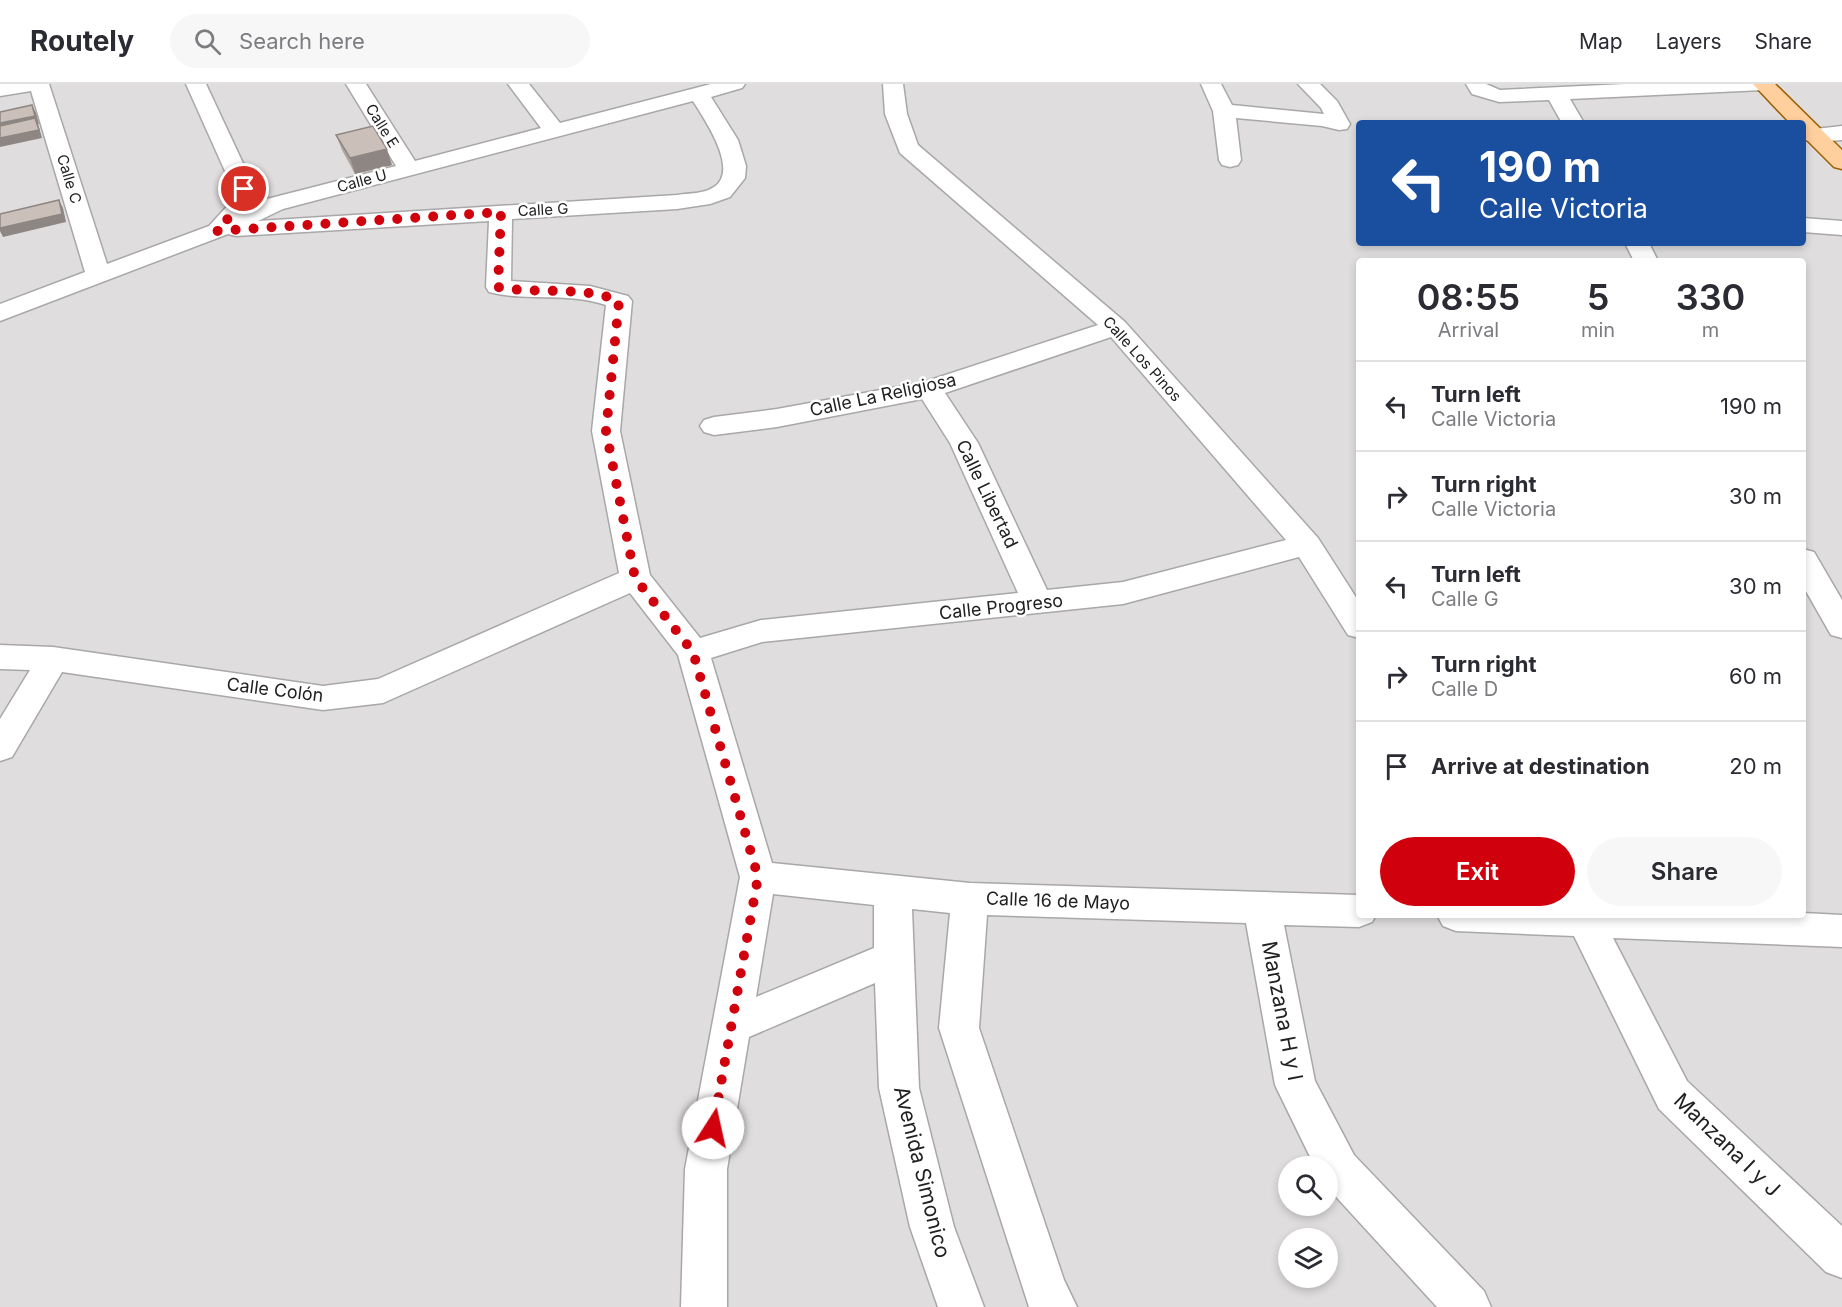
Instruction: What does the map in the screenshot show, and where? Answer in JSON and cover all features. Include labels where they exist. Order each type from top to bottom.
[{"type":"main road","points":[[1763,84],[1799,120]]},
{"type":"main road","points":[[1806,127],[1842,162]]},
{"type":"street","points":[[0,90],[33,84]]},
{"type":"street","name":"Calle C","points":[[39,84],[98,274]]},
{"type":"street","points":[[196,84],[244,189],[241,205],[216,231]]},
{"type":"street","name":"Calle E","points":[[356,84],[409,168]]},
{"type":"street","points":[[518,84],[555,131]]},
{"type":"street","name":"Calle U","points":[[0,313],[216,231],[275,204],[555,131],[681,93],[735,84]]},
{"type":"street","name":"Calle Los Pinos","points":[[892,84],[896,114],[908,148],[1116,327],[1307,545],[1356,622]]},
{"type":"street","points":[[1211,84],[1224,111],[1230,160]]},
{"type":"street","points":[[1308,84],[1349,127]]},
{"type":"street","points":[[1476,84],[1479,90],[1499,96],[1763,84]]},
{"type":"street","name":"Calle G","points":[[216,231],[677,202],[712,196],[728,188],[734,170],[730,144],[681,93]]},
{"type":"street","points":[[1556,94],[1571,120]]},
{"type":"street","points":[[1224,111],[1322,120],[1349,127]]},
{"type":"street","points":[[1806,127],[1842,133]]},
{"type":"street","points":[[501,212],[498,287],[513,290],[604,295],[619,301],[606,431],[635,578],[693,652],[758,877],[706,1168],[705,1307]]},
{"type":"street","points":[[1806,225],[1842,228]]},
{"type":"street","name":"Calle La Religiosa","points":[[714,426],[777,418],[929,389],[1116,327]]},
{"type":"street","name":"Calle Libertad","points":[[929,389],[964,443],[1038,603]]},
{"type":"street","name":"Calle Progreso","points":[[693,652],[761,632],[1123,593],[1307,545]]},
{"type":"street","points":[[1806,564],[1842,627]]},
{"type":"street","name":"Calle Colón","points":[[0,657],[53,659],[323,698],[383,691],[635,578]]},
{"type":"street","points":[[0,747],[53,659]]},
{"type":"street","name":"Calle 16 de Mayo","points":[[758,877],[970,899],[1356,911]]},
{"type":"street","name":"Avenida Simonico","points":[[893,891],[893,958],[899,1088],[932,1227],[958,1307]]},
{"type":"street","points":[[970,899],[959,1028],[1045,1291],[1054,1307]]},
{"type":"street","name":"Manzana H y I","points":[[1262,907],[1295,1085],[1339,1170],[1468,1307]]},
{"type":"street","points":[[1545,918],[1842,931]]},
{"type":"street","name":"Manzana I y J","points":[[1585,920],[1673,1095],[1842,1256]]},
{"type":"street","points":[[732,1026],[893,958]]},
{"type":"shaded area","points":[[0,84],[1842,84],[1842,1307],[0,1307]]},
{"type":"building","points":[[32,105],[35,116],[0,123],[0,112]]},
{"type":"building","points":[[35,118],[39,130],[0,138],[0,126]]},
{"type":"building","points":[[373,126],[387,149],[350,158],[336,135]]},
{"type":"building","points":[[59,200],[62,214],[0,228],[0,214]]},
{"type":"route","points":[[244,189],[241,205],[216,231],[501,212],[498,287],[513,290],[604,295],[619,301],[606,431],[635,578],[693,652],[758,877],[713,1128]]}]
